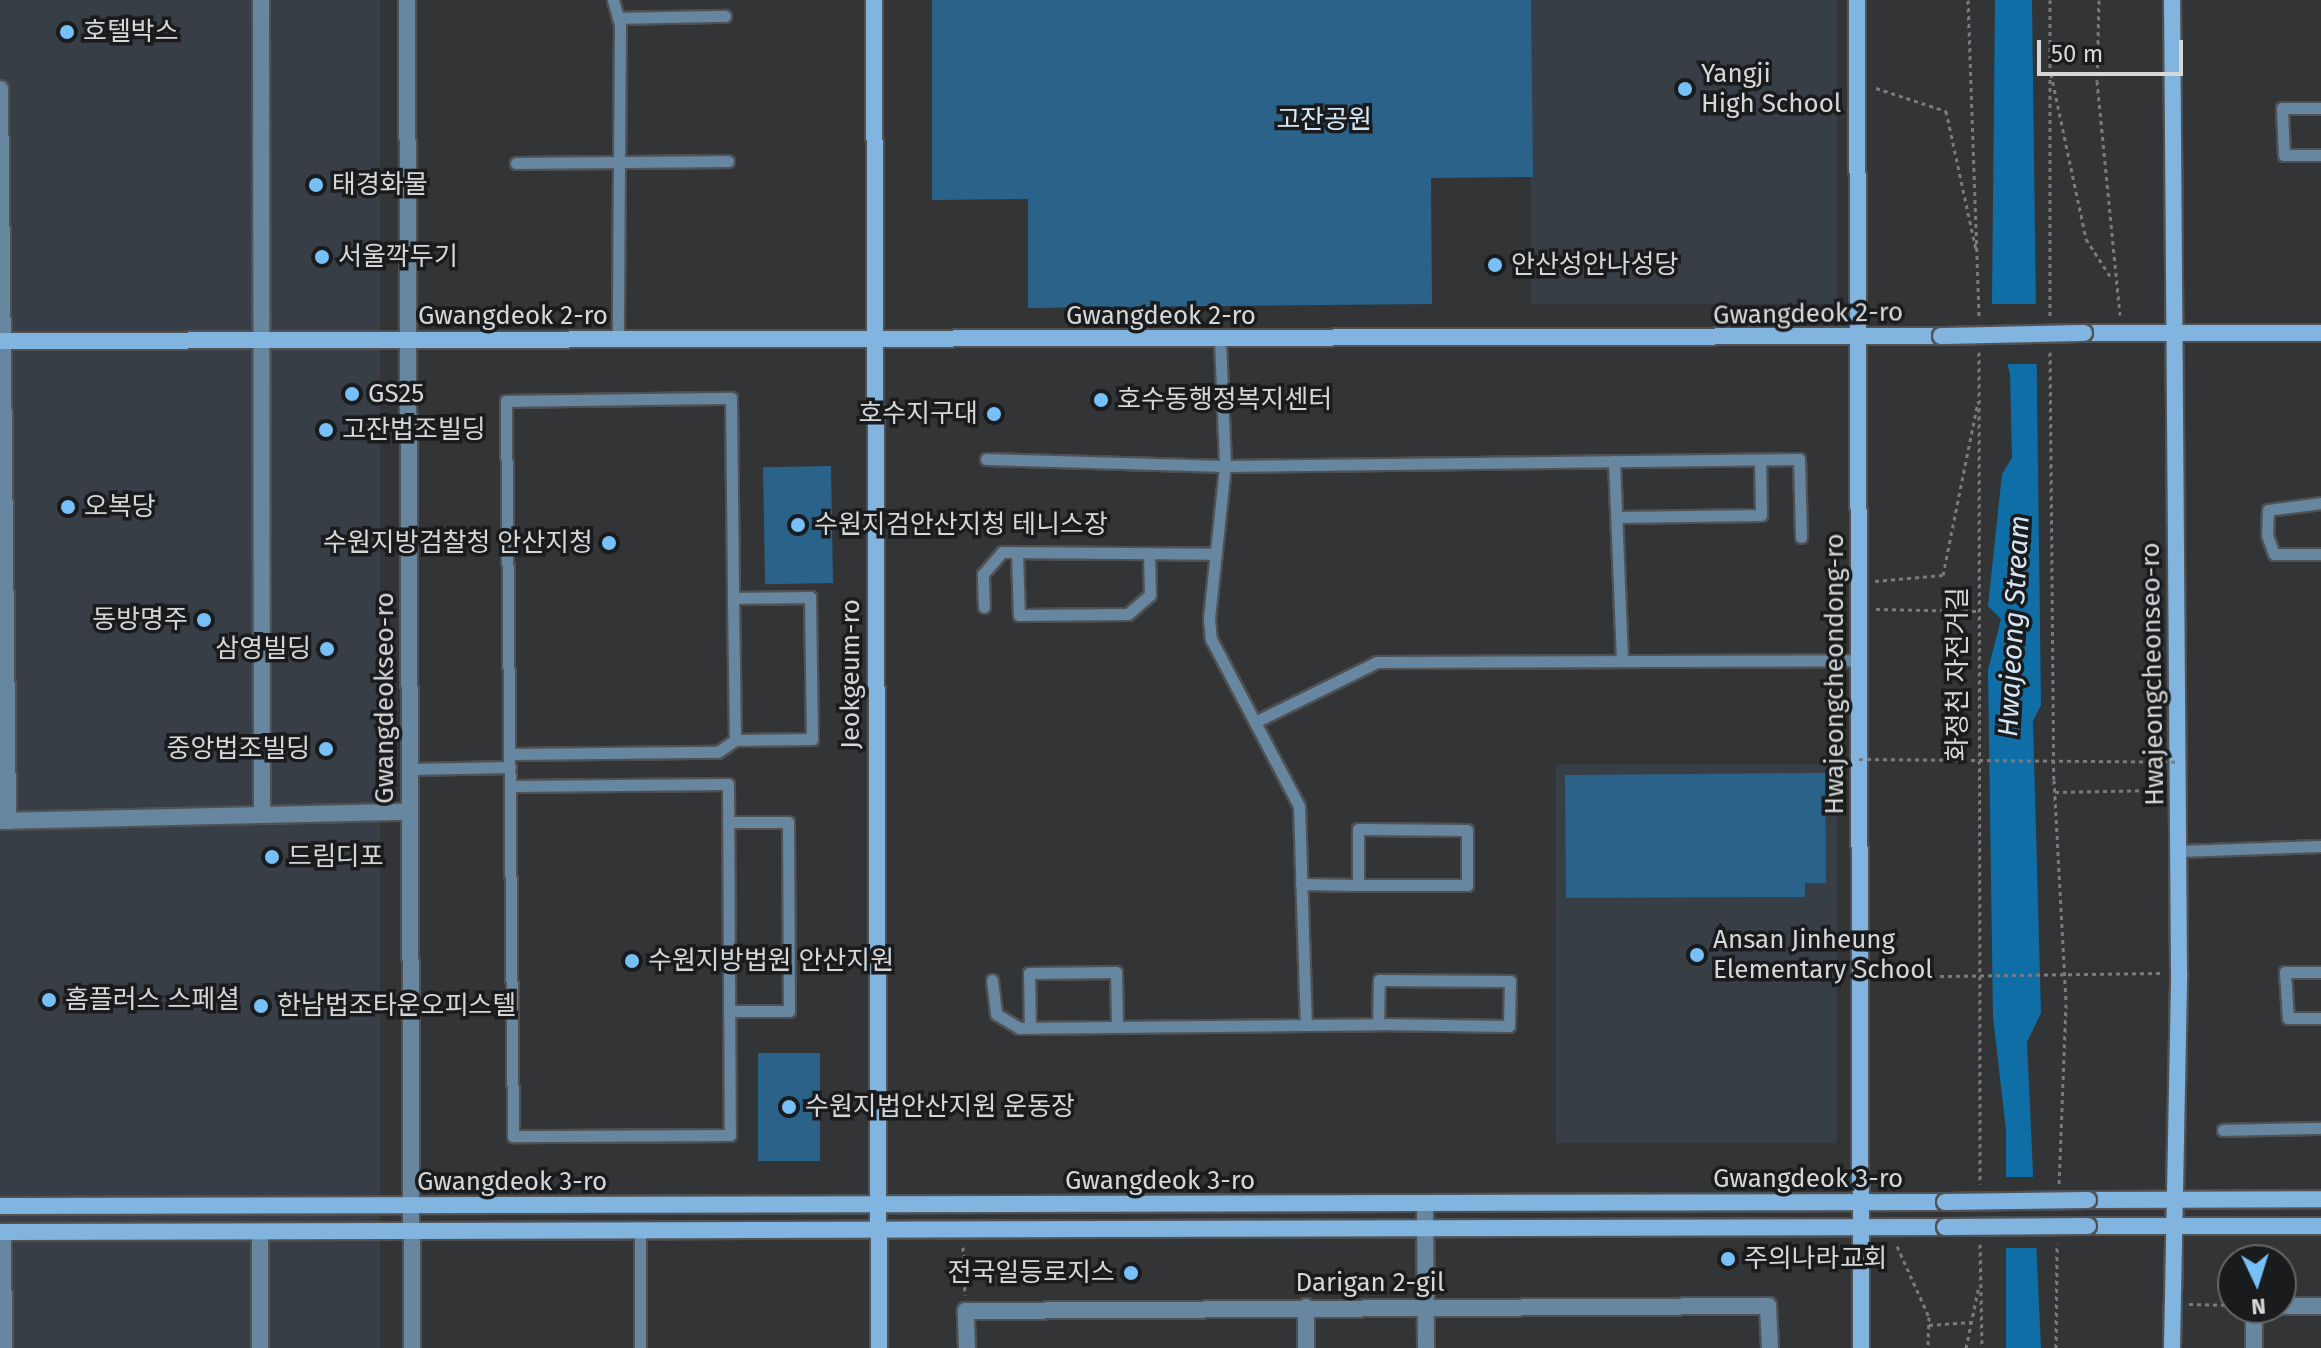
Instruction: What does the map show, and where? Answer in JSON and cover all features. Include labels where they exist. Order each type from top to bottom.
[{"type":"street","points":[[261,0],[262,815]]},
{"type":"street","name":"Gwangdeokseo-ro","points":[[407,0],[412,1348]]},
{"type":"street","name":"Jeokgeum-ro","points":[[874,0],[879,1348]]},
{"type":"street","name":"Hwajeongcheondong-ro","points":[[1857,0],[1861,1348]]},
{"type":"street","name":"Hwajeongcheonseo-ro","points":[[2172,0],[2179,851],[2179,972],[2171,1201],[2172,1348]]},
{"type":"street","points":[[0,89],[4,821],[408,812]]},
{"type":"street","name":"Gwangdeok 2-ro","points":[[1,341],[1858,339],[2084,333],[2321,333]]},
{"type":"street","name":"Gwangdeok 3-ro","points":[[0,1206],[1861,1204],[2321,1199]]},
{"type":"street","points":[[1425,1204],[1426,1348]]},
{"type":"street","name":"Gwangdeok 3-ro","points":[[2,1232],[2321,1226]]},
{"type":"street","points":[[2,1232],[4,1348]]},
{"type":"street","points":[[260,1232],[260,1348]]},
{"type":"street","name":"Darigan 2-gil","points":[[966,1311],[1768,1306],[1770,1348]]},
{"type":"street","points":[[2297,1306],[2321,1306]]},
{"type":"street","points":[[1306,1307],[1306,1348]]},
{"type":"street","points":[[966,1311],[967,1348]]},
{"type":"street","points":[[2254,1324],[2254,1348]]},
{"type":"lane","points":[[613,0],[618,18],[618,340]]},
{"type":"lane","points":[[618,18],[725,16]]},
{"type":"lane","points":[[2321,108],[2282,108],[2284,155],[2321,155]]},
{"type":"lane","points":[[516,163],[728,161]]},
{"type":"lane","points":[[1220,340],[1225,466],[1211,639],[1299,806],[1306,1025]]},
{"type":"lane","points":[[510,786],[728,784],[730,1135],[513,1136],[506,401],[731,398],[735,740]]},
{"type":"lane","points":[[986,459],[1225,466],[1799,459],[1801,537]]},
{"type":"lane","points":[[1617,517],[1761,515],[1760,460]]},
{"type":"lane","points":[[1614,461],[1622,661]]},
{"type":"lane","points":[[2321,503],[2268,510],[2267,535],[2274,554],[2321,554]]},
{"type":"lane","points":[[984,607],[990,562],[1017,553],[1216,554]]},
{"type":"lane","points":[[1017,553],[1019,615],[1128,614],[1150,595],[1149,553]]},
{"type":"lane","points":[[510,754],[718,752],[735,740],[812,739],[810,597],[733,598]]},
{"type":"lane","points":[[1255,722],[1377,662],[1859,660]]},
{"type":"lane","points":[[410,769],[510,767]]},
{"type":"lane","points":[[728,822],[788,822],[789,1011],[729,1011]]},
{"type":"lane","points":[[1301,884],[1358,885],[1467,885],[1467,830],[1358,829],[1358,885]]},
{"type":"lane","points":[[2179,851],[2321,846]]},
{"type":"lane","points":[[1030,1028],[1029,973],[1116,972],[1117,1026]]},
{"type":"lane","points":[[2321,972],[2285,972],[2288,1018],[2321,1018]]},
{"type":"lane","points":[[992,980],[996,1014],[1030,1028],[1378,1024],[1509,1026],[1510,981],[1379,980],[1378,1024]]},
{"type":"lane","points":[[2223,1130],[2321,1128]]},
{"type":"lane","points":[[640,1230],[640,1348]]},
{"type":"path","points":[[1968,0],[1979,332]]},
{"type":"path","points":[[2050,0],[2050,328]]},
{"type":"path","points":[[2099,0],[2097,81],[2114,282],[2123,333]]},
{"type":"path","points":[[2049,64],[2086,239],[2114,282]]},
{"type":"path","points":[[1858,82],[1946,111],[1978,257]]},
{"type":"path","points":[[2050,343],[2055,792],[2065,976],[2059,1200]]},
{"type":"path","name":"화정천 자전거길","points":[[1979,346],[1976,611],[1980,1187]]},
{"type":"path","points":[[1859,583],[1943,575],[1979,394]]},
{"type":"path","points":[[1859,608],[1976,611]]},
{"type":"path","points":[[1859,759],[2178,762]]},
{"type":"path","points":[[2055,792],[2178,789]]},
{"type":"path","points":[[1860,978],[2179,972]]},
{"type":"path","points":[[1889,1228],[1929,1325],[1928,1348]]},
{"type":"path","points":[[962,1230],[966,1311]]},
{"type":"path","points":[[2056,1348],[2058,1230]]},
{"type":"path","points":[[1980,1232],[1982,1348]]},
{"type":"path","points":[[1966,1348],[1980,1277]]},
{"type":"path","points":[[2172,1304],[2217,1305]]},
{"type":"path","points":[[1929,1325],[1971,1322]]},
{"type":"shaded area","points":[[0,0],[380,0],[380,1348],[0,1348]]},
{"type":"shaded area","name":"Yangji High School","points":[[1531,0],[1837,0],[1837,304],[1531,304]]},
{"type":"shaded area","name":"Ansan Jinheung Elementary School","points":[[1556,764],[1837,764],[1837,1143],[1556,1143]]},
{"type":"green space","name":"고잔공원","points":[[932,0],[1531,0],[1533,177],[1431,178],[1432,304],[1028,308],[1028,199],[932,200]]},
{"type":"green space","name":"수원지검안산지청 테니스장","points":[[831,466],[833,583],[765,584],[763,467]]},
{"type":"green space","points":[[1825,773],[1826,883],[1805,883],[1805,897],[1566,898],[1565,775]]},
{"type":"green space","name":"수원지법안산지원 운동장","points":[[758,1053],[820,1053],[820,1161],[758,1161]]},
{"type":"water","name":"Hwajeong Stream","points":[[1995,0],[2032,0],[2041,705],[2033,721],[2041,1013],[2027,1042],[2041,1348],[2006,1348],[2006,1130],[1993,1017],[1988,670],[2001,619],[1988,606],[2002,474],[2012,458],[2010,374],[1992,303]]},
{"type":"pier","points":[[1988,304],[2039,304],[2039,364],[2004,364]]},
{"type":"pier","points":[[2002,1177],[2037,1177],[2037,1248],[2002,1248]]},
{"type":"place","name":"호텔박스","points":[[67,32]]},
{"type":"place","name":"Yangji High School","points":[[1685,89]]},
{"type":"place","name":"태경화물","points":[[316,185]]},
{"type":"place","name":"서울깍두기","points":[[322,257]]},
{"type":"place","name":"안산성안나성당","points":[[1495,265]]},
{"type":"place","name":"GS25","points":[[352,394]]},
{"type":"place","name":"호수동행정복지센터","points":[[1101,400]]},
{"type":"place","name":"호수지구대","points":[[994,414]]},
{"type":"place","name":"고잔법조빌딩","points":[[326,430]]},
{"type":"place","name":"오복당","points":[[68,507]]},
{"type":"place","name":"수원지검안산지청 테니스장","points":[[798,525]]},
{"type":"place","name":"수원지방검찰청 안산지청","points":[[609,543]]},
{"type":"place","name":"동방명주","points":[[204,620]]},
{"type":"place","name":"삼영빌딩","points":[[327,649]]},
{"type":"place","name":"중앙법조빌딩","points":[[326,749]]},
{"type":"place","name":"드림디포","points":[[272,857]]},
{"type":"place","name":"Ansan Jinheung Elementary School","points":[[1697,955]]},
{"type":"place","name":"수원지방법원 안산지원","points":[[632,961]]},
{"type":"place","name":"홈플러스 스페셜","points":[[49,1000]]},
{"type":"place","name":"한남법조타운오피스텔","points":[[261,1006]]},
{"type":"place","name":"수원지법안산지원 운동장","points":[[789,1107]]},
{"type":"place","name":"주의나라교회","points":[[1728,1259]]},
{"type":"place","name":"전국일등로지스","points":[[1131,1273]]}]
